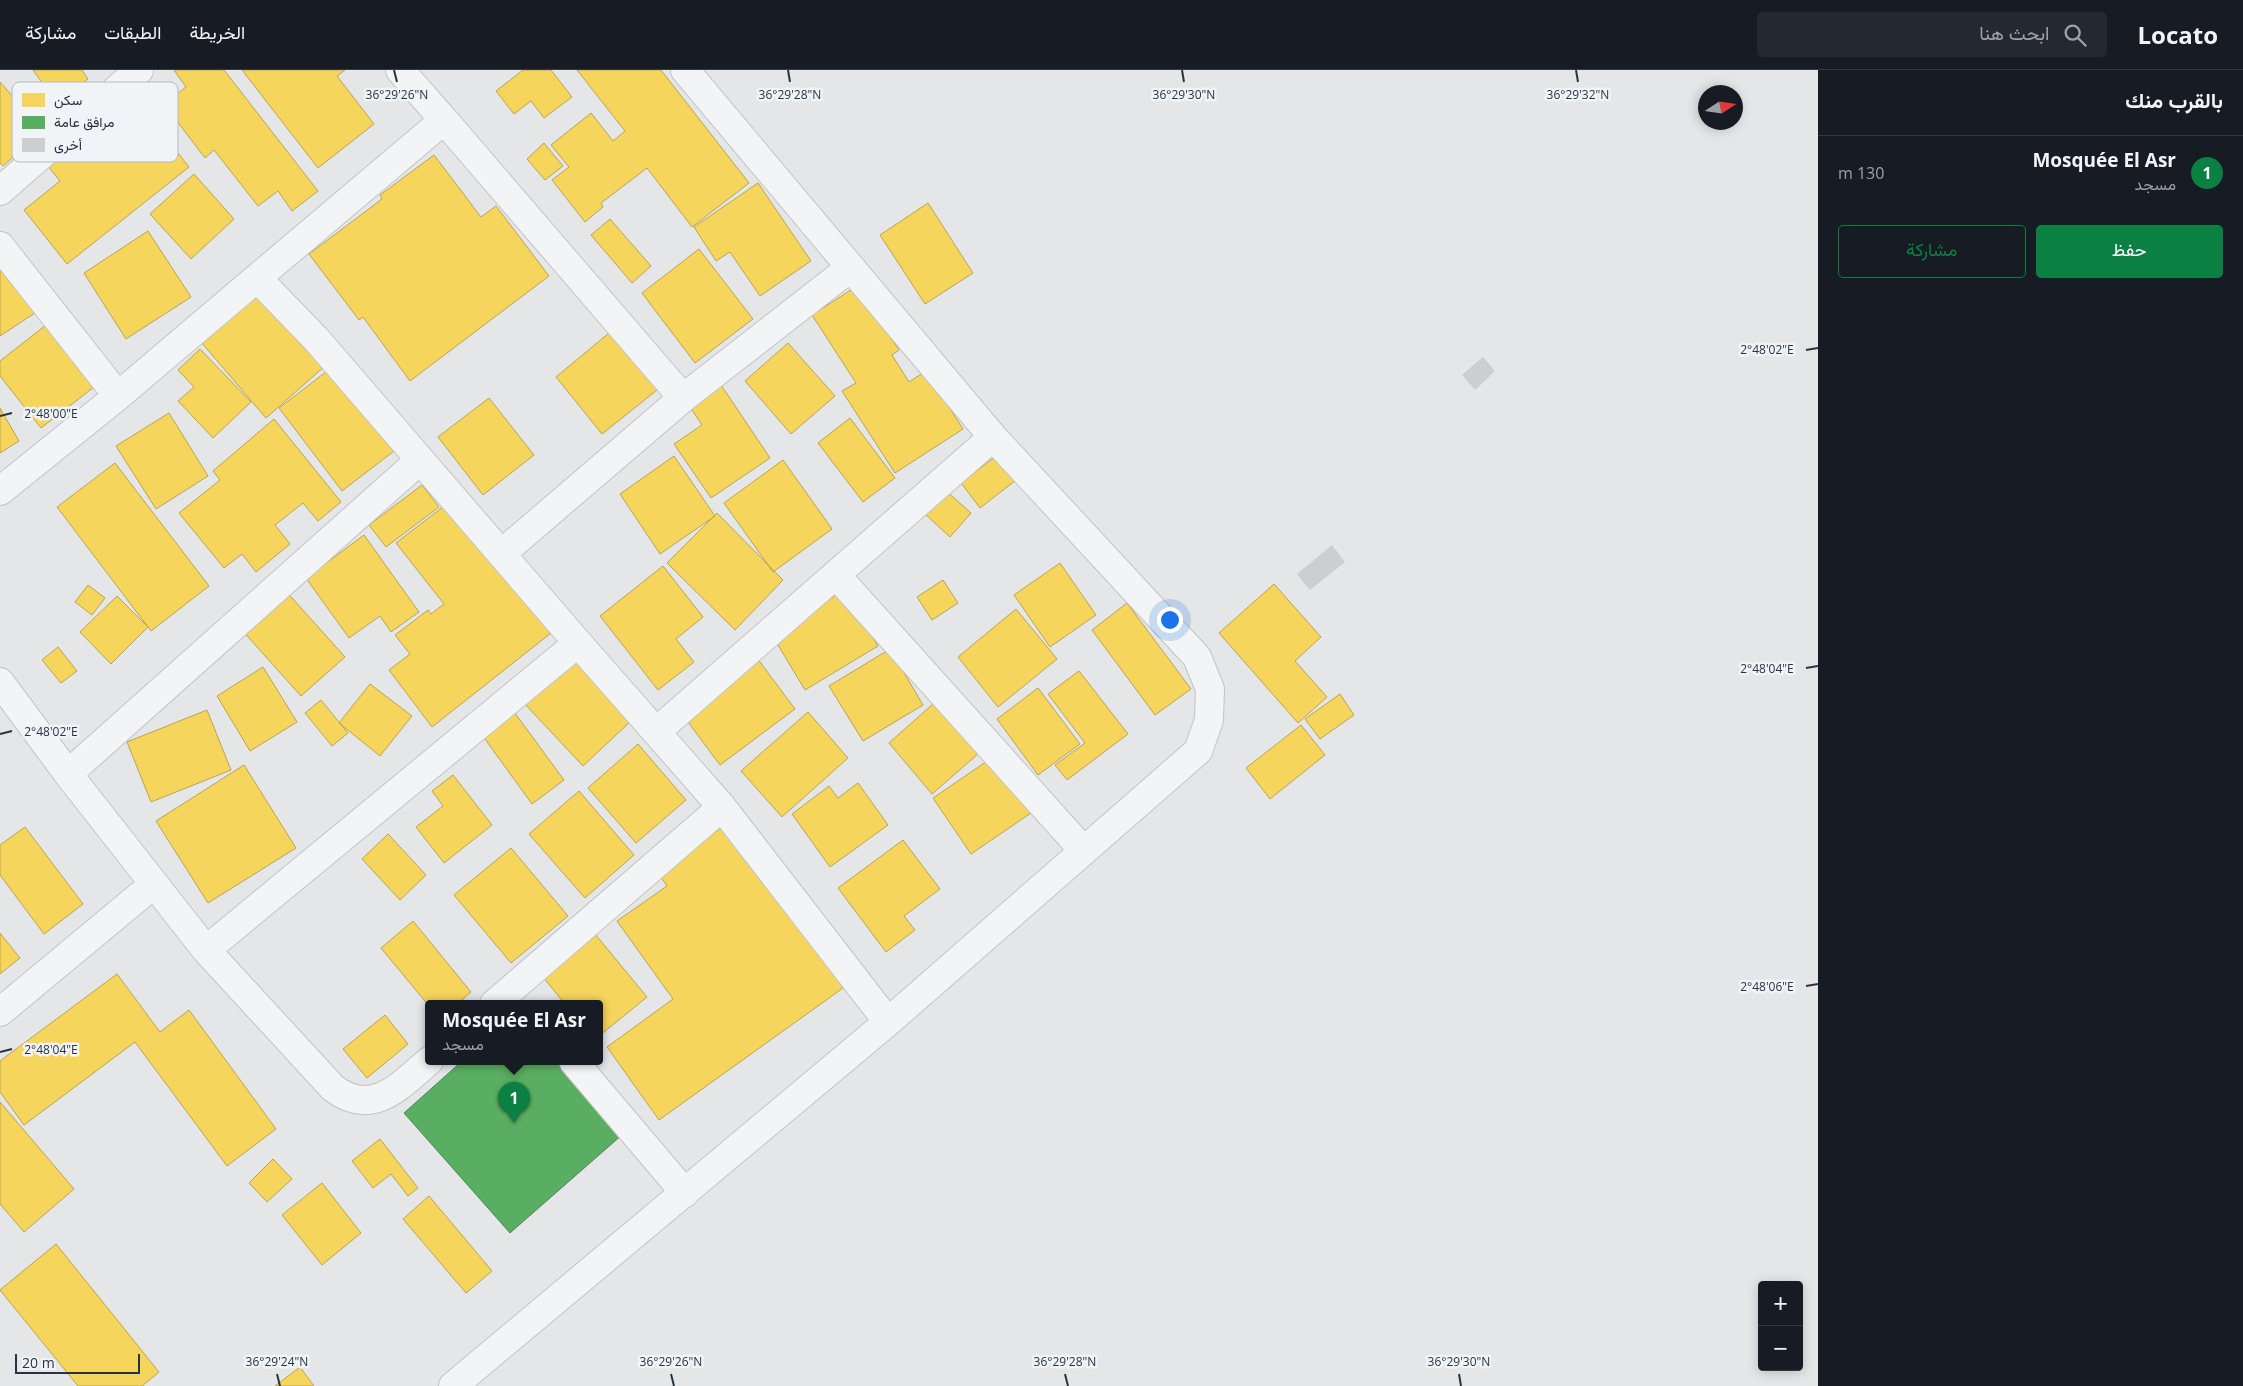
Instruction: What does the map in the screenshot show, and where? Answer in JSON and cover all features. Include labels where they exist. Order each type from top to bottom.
[{"type":"street","points":[[125,82],[139,70]]},
{"type":"street","points":[[400,70],[683,398]]},
{"type":"street","points":[[453,1386],[888,1022],[1198,751],[1209,720],[1210,689],[1197,657],[993,437],[685,70]]},
{"type":"street","points":[[0,491],[118,396],[444,120]]},
{"type":"street","points":[[0,191],[33,162]]},
{"type":"street","points":[[0,246],[118,396]]},
{"type":"street","points":[[501,554],[683,398],[850,268]]},
{"type":"street","points":[[257,278],[317,340],[722,807],[888,1022]]},
{"type":"street","points":[[657,731],[993,437]]},
{"type":"street","points":[[68,774],[420,460]]},
{"type":"street","points":[[836,575],[1084,851]]},
{"type":"street","points":[[206,950],[578,643]]},
{"type":"street","points":[[0,682],[68,774],[206,950],[340,1094],[365,1101],[378,1099],[398,1088],[425,1064]]},
{"type":"street","points":[[511,999],[722,807]]},
{"type":"street","points":[[0,1012],[154,884]]},
{"type":"street","points":[[577,1065],[685,1193]]},
{"type":"building: سكن","points":[[33,70],[82,70],[88,79],[84,82],[42,82]]},
{"type":"building: سكن","points":[[174,70],[224,70],[318,191],[292,211],[278,191],[258,206],[214,150],[205,158],[178,122],[178,93],[186,87]]},
{"type":"building: سكن","points":[[242,70],[345,70],[337,76],[374,124],[318,168]]},
{"type":"building: سكن","points":[[523,70],[551,70],[572,97],[544,118],[531,101],[514,114],[496,91]]},
{"type":"building: سكن","points":[[577,70],[661,70],[749,183],[692,227],[647,168],[601,203],[603,207],[585,222],[552,180],[569,167],[551,145],[591,113],[613,141],[625,131]]},
{"type":"building: سكن","points":[[0,82],[12,96],[12,158],[3,166],[0,163]]},
{"type":"building: سكن","points":[[544,143],[563,166],[545,180],[527,159]]},
{"type":"building: سكن","points":[[178,153],[189,167],[67,264],[24,210],[60,181],[47,165],[51,162],[178,162]]},
{"type":"building: سكن","points":[[434,155],[481,217],[496,206],[549,276],[410,381],[363,317],[359,320],[309,254],[382,199],[380,195]]},
{"type":"building: سكن","points":[[194,174],[234,219],[191,259],[150,214]]},
{"type":"building: سكن","points":[[758,183],[811,261],[760,296],[730,252],[716,261],[694,227]]},
{"type":"building: سكن","points":[[928,203],[973,273],[925,304],[880,235]]},
{"type":"building: سكن","points":[[610,219],[651,266],[632,283],[591,235]]},
{"type":"building: سكن","points":[[148,231],[191,297],[126,339],[84,273]]},
{"type":"building: سكن","points":[[699,249],[753,319],[695,363],[642,293]]},
{"type":"building: سكن","points":[[0,254],[38,311],[0,336]]},
{"type":"building: سكن","points":[[857,286],[899,350],[892,355],[909,382],[926,371],[963,429],[895,473],[842,391],[856,383],[812,315]]},
{"type":"building: سكن","points":[[260,291],[325,366],[266,418],[201,342]]},
{"type":"building: سكن","points":[[55,318],[103,380],[41,428],[0,376],[0,361]]},
{"type":"building: سكن","points":[[615,328],[662,386],[602,434],[556,377]]},
{"type":"building: سكن","points":[[788,343],[835,396],[791,434],[745,381]]},
{"type":"building: سكن","points":[[200,349],[251,402],[213,438],[178,401],[194,387],[178,370]]},
{"type":"building: سكن","points":[[331,368],[394,451],[342,491],[279,408]]},
{"type":"building: سكن","points":[[715,376],[770,458],[711,498],[674,444],[702,425],[684,398]]},
{"type":"building: سكن","points":[[489,398],[534,455],[483,495],[438,437]]},
{"type":"building: سكن","points":[[0,408],[19,441],[0,453]]},
{"type":"building: سكن","points":[[169,413],[208,476],[156,509],[116,446]]},
{"type":"building: سكن","points":[[850,418],[895,478],[863,502],[818,443]]},
{"type":"building: سكن","points":[[274,419],[341,502],[318,521],[303,503],[275,525],[290,544],[256,572],[242,554],[224,568],[179,513],[220,480],[213,471]]},
{"type":"building: سكن","points":[[1001,452],[1020,477],[980,508],[961,483]]},
{"type":"building: سكن","points":[[674,456],[715,516],[660,554],[620,494]]},
{"type":"building: سكن","points":[[783,460],[832,529],[773,572],[724,503]]},
{"type":"building: سكن","points":[[115,463],[209,586],[151,631],[57,507]]},
{"type":"building: سكن","points":[[422,485],[439,507],[386,547],[369,525]]},
{"type":"building: سكن","points":[[944,489],[971,513],[950,537],[923,512]]},
{"type":"building: سكن","points":[[444,506],[478,549],[483,546],[551,633],[432,727],[389,670],[410,654],[395,635],[428,610],[431,614],[444,604],[396,543]]},
{"type":"building: سكن","points":[[717,513],[783,580],[735,630],[667,563]]},
{"type":"building: سكن","points":[[364,535],[419,612],[391,632],[380,616],[349,638],[306,578]]},
{"type":"building: سكن","points":[[1060,563],[1096,615],[1050,647],[1014,595]]},
{"type":"building: سكن","points":[[663,566],[703,617],[676,639],[694,662],[658,690],[600,616]]},
{"type":"building: سكن","points":[[943,580],[958,603],[932,620],[917,597]]},
{"type":"building: سكن","points":[[1274,584],[1321,637],[1295,661],[1327,697],[1298,723],[1219,633]]},
{"type":"building: سكن","points":[[88,585],[105,598],[92,615],[75,602]]},
{"type":"building: سكن","points":[[284,589],[345,657],[301,696],[240,628]]},
{"type":"building: سكن","points":[[844,590],[878,646],[805,690],[772,635]]},
{"type":"building: سكن","points":[[117,596],[148,627],[111,664],[80,632]]},
{"type":"building: سكن","points":[[1127,603],[1191,689],[1155,715],[1092,630]]},
{"type":"building: سكن","points":[[1016,609],[1057,659],[998,707],[958,657]]},
{"type":"building: سكن","points":[[58,647],[77,671],[61,683],[42,660]]},
{"type":"building: سكن","points":[[890,649],[923,705],[863,741],[829,686]]},
{"type":"building: سكن","points":[[572,656],[632,720],[583,766],[523,702]]},
{"type":"building: سكن","points":[[757,658],[795,709],[720,765],[682,714]]},
{"type":"building: سكن","points":[[263,667],[297,722],[250,751],[217,696]]},
{"type":"building: سكن","points":[[1079,671],[1128,734],[1067,780],[1055,765],[1085,743],[1048,694]]},
{"type":"building: سكن","points":[[370,684],[412,716],[380,756],[339,723]]},
{"type":"building: سكن","points":[[1038,688],[1080,744],[1038,775],[997,719]]},
{"type":"building: سكن","points":[[1340,694],[1354,715],[1320,739],[1305,719]]},
{"type":"building: سكن","points":[[321,700],[348,733],[332,746],[305,713]]},
{"type":"building: سكن","points":[[934,703],[978,754],[932,794],[889,743]]},
{"type":"building: سكن","points":[[509,705],[564,780],[532,804],[477,728]]},
{"type":"building: سكن","points":[[207,710],[231,770],[151,802],[127,742]]},
{"type":"building: سكن","points":[[808,712],[848,758],[782,817],[741,771]]},
{"type":"building: سكن","points":[[1301,725],[1325,755],[1270,799],[1246,768]]},
{"type":"building: سكن","points":[[638,744],[686,800],[636,843],[588,788]]},
{"type":"building: سكن","points":[[993,757],[1031,813],[971,854],[933,798]]},
{"type":"building: سكن","points":[[244,765],[296,848],[208,903],[156,821]]},
{"type":"building: سكن","points":[[453,775],[492,825],[444,863],[416,827],[443,806],[432,791]]},
{"type":"building: سكن","points":[[858,783],[888,825],[830,867],[792,814],[829,786],[838,798]]},
{"type":"building: سكن","points":[[579,791],[634,855],[585,898],[529,834]]},
{"type":"building: سكن","points":[[726,824],[850,983],[659,1120],[607,1047],[673,999],[617,921],[667,886],[658,873]]},
{"type":"building: سكن","points":[[25,827],[83,904],[44,934],[0,875],[0,845]]},
{"type":"building: سكن","points":[[388,834],[426,875],[400,900],[362,859]]},
{"type":"building: سكن","points":[[903,840],[940,889],[904,916],[915,930],[886,952],[838,888]]},
{"type":"building: سكن","points":[[511,848],[568,916],[511,963],[454,895]]},
{"type":"building: سكن","points":[[413,921],[471,992],[462,1000],[425,1001],[381,948]]},
{"type":"building: سكن","points":[[590,928],[647,997],[603,1033],[603,1000],[562,1000],[538,971]]},
{"type":"building: سكن","points":[[0,933],[20,958],[0,974]]},
{"type":"building: سكن","points":[[117,974],[160,1032],[189,1010],[276,1129],[227,1166],[135,1042],[24,1125],[0,1092],[0,1061]]},
{"type":"building: سكن","points":[[385,1015],[408,1044],[367,1078],[343,1049]]},
{"type":"building: سكن","points":[[0,1102],[74,1189],[24,1232],[0,1204]]},
{"type":"building: سكن","points":[[380,1139],[418,1188],[408,1196],[391,1174],[373,1188],[352,1161]]},
{"type":"building: سكن","points":[[273,1159],[292,1179],[267,1202],[249,1183]]},
{"type":"building: سكن","points":[[322,1183],[361,1233],[322,1265],[282,1215]]},
{"type":"building: سكن","points":[[429,1196],[492,1271],[466,1293],[403,1219]]},
{"type":"building: سكن","points":[[56,1244],[159,1372],[142,1386],[78,1386],[0,1290]]},
{"type":"building: سكن","points":[[300,1367],[314,1386],[275,1386]]},
{"type":"building: مرافق عامة","points":[[458,1065],[563,1065],[623,1134],[510,1233],[404,1113]]},
{"type":"building: أخرى","points":[[1483,357],[1495,371],[1475,390],[1462,375]]},
{"type":"building: أخرى","points":[[1332,545],[1345,562],[1310,590],[1297,574]]},
{"type":"place","name":"Mosquée El Asr","points":[[514,1123]]}]
